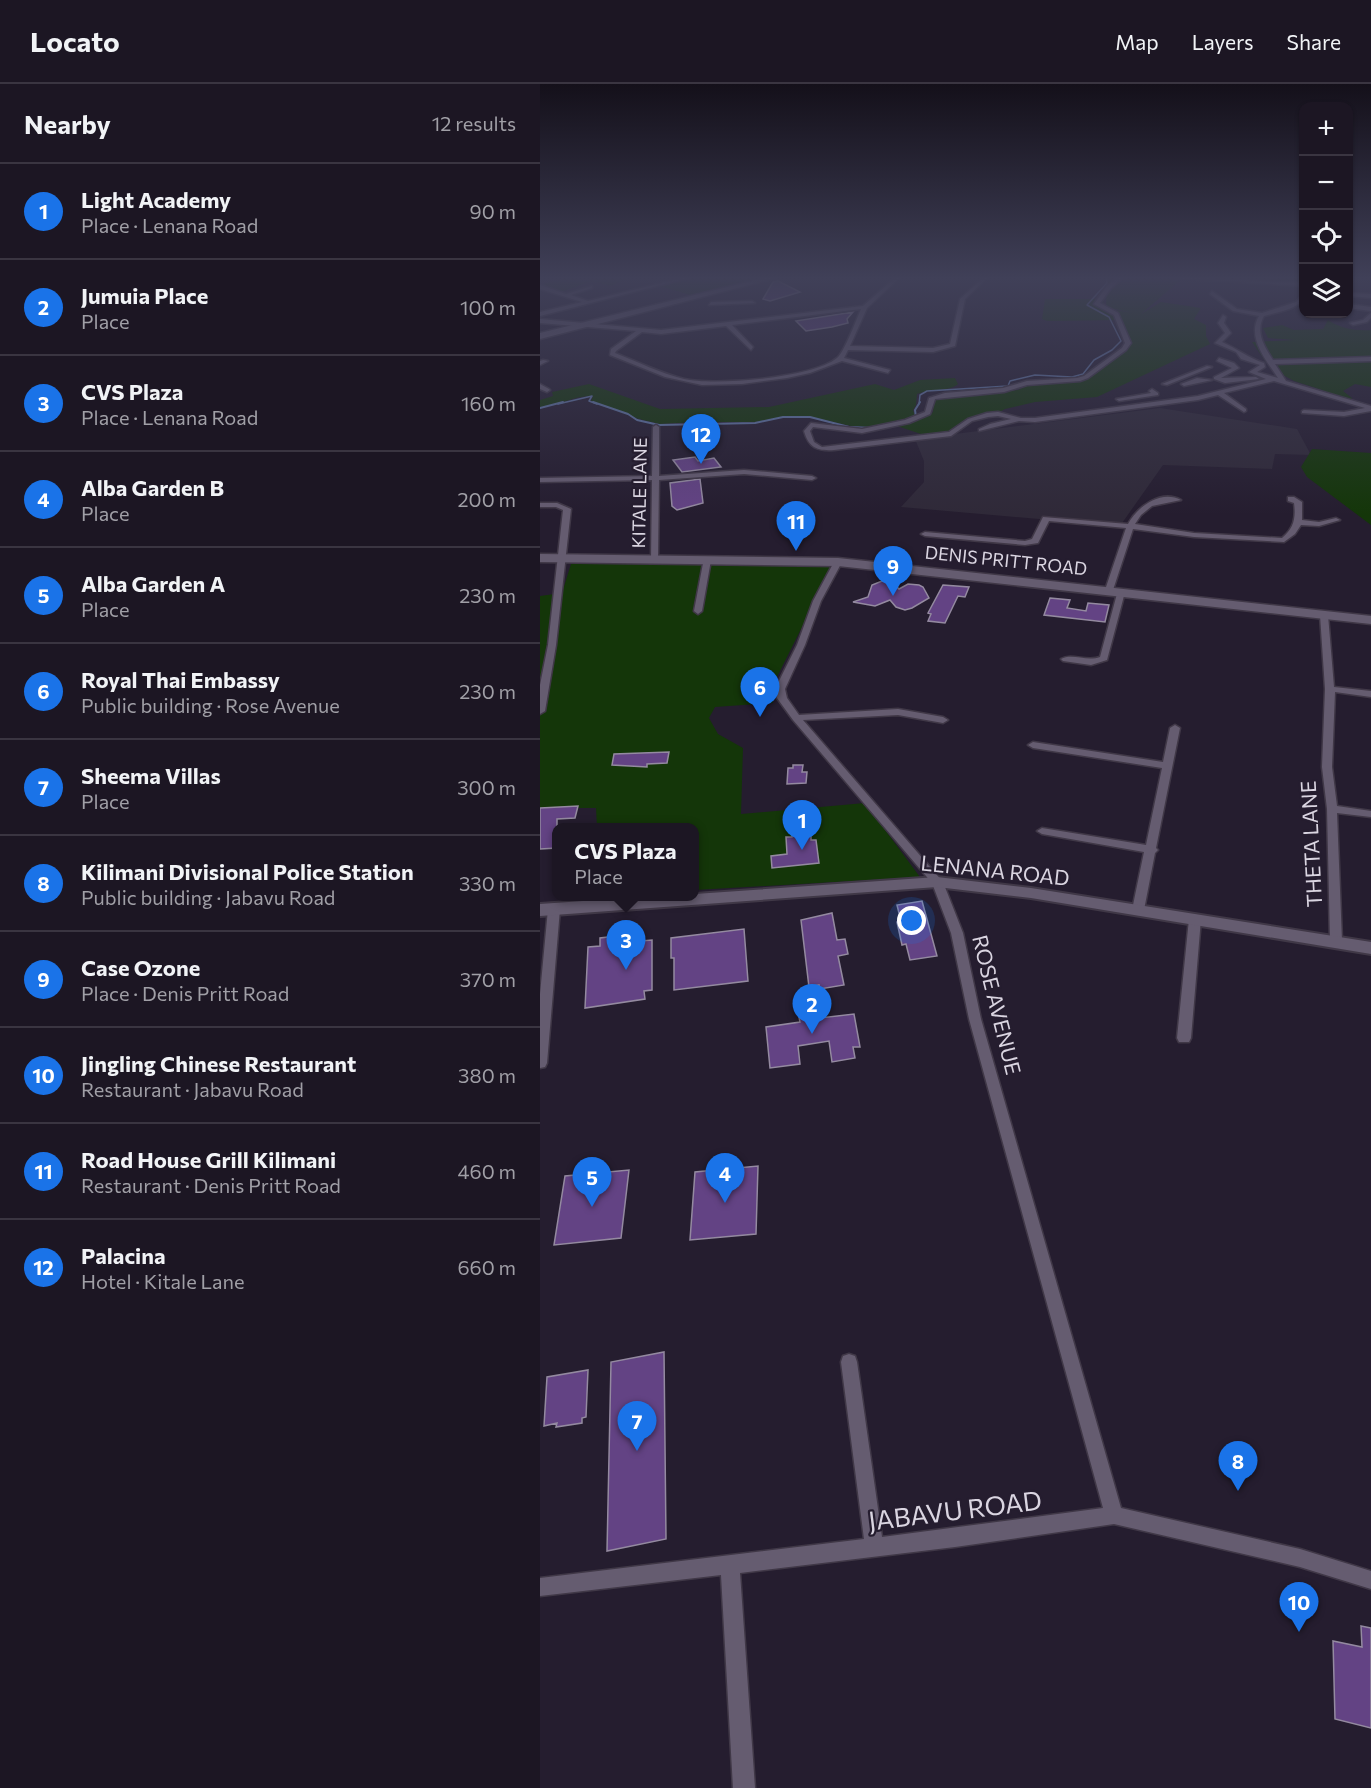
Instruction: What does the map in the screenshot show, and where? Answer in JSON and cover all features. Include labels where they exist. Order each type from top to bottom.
[{"type":"main road","name":"DENIS PRITT ROAD","points":[[540,558],[838,562],[1371,620]]},
{"type":"street","points":[[619,357],[694,382],[768,380],[800,374],[841,359],[888,371]]},
{"type":"street","points":[[1021,420],[1010,415],[987,415],[970,420],[955,432],[821,449],[811,443],[807,431],[811,424],[862,431],[907,422],[928,412],[932,398],[1004,390],[1028,383],[1078,380],[1086,377],[1114,357]]},
{"type":"street","points":[[1239,375],[1263,366],[1263,364],[1243,357]]},
{"type":"street","points":[[1269,357],[1283,381]]},
{"type":"street","points":[[1272,362],[1371,359]]},
{"type":"street","points":[[1193,386],[1236,368],[1232,364],[1219,360]]},
{"type":"street","points":[[866,364],[886,363]]},
{"type":"street","points":[[1165,384],[1209,367]]},
{"type":"street","points":[[1197,372],[1212,379]]},
{"type":"street","points":[[1252,372],[1371,408]]},
{"type":"street","points":[[1176,387],[1194,381],[1212,379],[1266,381]]},
{"type":"street","points":[[981,430],[992,425],[1021,420],[1166,403],[1274,379]]},
{"type":"street","points":[[1225,381],[1221,386],[1231,390]]},
{"type":"street","points":[[540,386],[547,390]]},
{"type":"street","points":[[1119,399],[1138,399],[1154,392],[1166,403]]},
{"type":"street","points":[[1219,393],[1244,410]]},
{"type":"street","points":[[1304,412],[1344,414],[1371,408]]},
{"type":"street","points":[[907,422],[904,426],[915,435],[930,436]]},
{"type":"street","name":"KITALE LANE","points":[[654,559],[656,427]]},
{"type":"street","points":[[540,480],[656,478],[744,472],[812,478]]},
{"type":"street","points":[[925,534],[1025,543],[1035,541],[1046,519],[1130,526],[1194,535],[1278,541],[1288,538],[1296,529],[1299,504],[1291,499]]},
{"type":"street","points":[[1066,659],[1093,662],[1104,658],[1115,591],[1130,526],[1144,508],[1157,501],[1177,500]]},
{"type":"street","points":[[540,505],[557,505],[567,509],[552,645],[540,711]]},
{"type":"street","points":[[1298,522],[1319,524],[1336,520]]},
{"type":"street","points":[[698,611],[707,560]]},
{"type":"street","name":"ROSE AVENUE","points":[[838,562],[818,601],[801,645],[780,689],[782,698],[796,718],[937,882],[957,933],[975,1019],[1114,1515]]},
{"type":"street","points":[[1324,615],[1330,689],[1371,694]]},
{"type":"street","name":"THETA LANE","points":[[1330,689],[1327,776],[1332,809],[1336,940]]},
{"type":"street","points":[[796,718],[898,712],[943,720]]},
{"type":"street","points":[[1138,910],[1175,728]]},
{"type":"street","points":[[1033,745],[1168,766]]},
{"type":"street","points":[[1332,809],[1371,814]]},
{"type":"street","points":[[1042,831],[1152,850]]},
{"type":"street","name":"LENANA ROAD","points":[[699,898],[937,882],[1031,893],[1336,940],[1371,948]]},
{"type":"street","name":"LENANA ROAD","points":[[547,909],[663,901]]},
{"type":"street","points":[[540,1063],[547,909]]},
{"type":"street","points":[[1184,1038],[1195,919]]},
{"type":"street","points":[[849,1362],[874,1547]]},
{"type":"street","name":"JABAVU ROAD","points":[[540,1587],[874,1547],[1114,1515],[1300,1558],[1371,1580]]},
{"type":"street","points":[[730,1564],[744,1788]]},
{"type":"shaded area","points":[[1160,408],[1297,429],[1311,455],[1275,454],[1272,469],[1163,465],[1120,526],[901,507],[924,482],[924,461],[915,439]]},
{"type":"green space","points":[[1118,357],[1183,357],[1097,397],[1035,402],[1005,409],[998,413],[987,414],[945,433],[924,435],[897,426],[930,415],[933,412],[934,398],[1018,390],[1034,383],[1083,381]]},
{"type":"green space","points":[[1262,357],[1371,357],[1371,387],[1355,384],[1343,391],[1352,398],[1348,404],[1323,395],[1322,390],[1294,381],[1270,368]]},
{"type":"green space","points":[[955,378],[958,384],[954,387],[917,394],[913,410],[915,416],[885,426],[873,427],[851,426],[811,417],[784,417],[755,422],[660,424],[639,419],[591,401],[593,396],[540,407],[540,400],[553,396],[552,392],[589,384],[660,409],[769,407],[875,384],[894,390],[920,380]]},
{"type":"green space","points":[[1312,449],[1371,453],[1371,525],[1307,477],[1301,467]]},
{"type":"green space","points":[[571,564],[833,565],[771,689],[773,703],[715,707],[709,718],[718,734],[743,748],[741,814],[865,803],[920,877],[699,890],[699,823],[597,823],[596,808],[540,808],[540,596],[562,593]]},
{"type":"building","points":[[695,457],[698,461],[714,458],[721,467],[682,472],[673,460]]},
{"type":"building","points":[[700,479],[703,503],[677,510],[672,506],[670,483]]},
{"type":"building","points":[[882,581],[892,582],[899,589],[908,584],[919,585],[923,587],[929,598],[905,610],[896,607],[890,600],[875,606],[853,602],[868,597],[872,585]]},
{"type":"building","points":[[943,585],[969,587],[965,597],[958,596],[945,623],[928,621],[931,614],[928,613]]},
{"type":"building","points":[[1050,598],[1070,600],[1067,608],[1086,611],[1088,603],[1109,605],[1105,622],[1044,615]]},
{"type":"building","points":[[669,752],[667,763],[647,764],[647,767],[612,765],[614,754]]},
{"type":"building","points":[[793,765],[803,765],[802,772],[807,772],[806,783],[787,784],[788,768],[793,768]]},
{"type":"building","points":[[578,806],[575,818],[557,819],[557,823],[552,823],[552,848],[540,849],[540,808]]},
{"type":"building","points":[[801,832],[802,836],[811,835],[811,840],[816,840],[819,863],[772,868],[771,856],[787,854],[786,837],[792,837],[792,833]]},
{"type":"building","points":[[922,901],[937,956],[910,960],[906,944],[902,945],[897,922],[901,921],[897,905]]},
{"type":"building","points":[[832,913],[837,940],[845,939],[848,954],[838,956],[844,985],[820,989],[819,985],[809,987],[801,920]]},
{"type":"building","points":[[744,929],[748,981],[674,990],[674,958],[671,958],[671,938]]},
{"type":"building","points":[[641,933],[641,941],[652,940],[652,990],[644,991],[645,999],[585,1008],[588,947],[600,946],[600,938]]},
{"type":"building","points":[[819,1014],[820,1018],[854,1014],[860,1047],[853,1047],[855,1058],[832,1062],[829,1041],[798,1046],[800,1064],[770,1068],[766,1027],[800,1022],[799,1017]]},
{"type":"building","points":[[758,1166],[756,1234],[690,1240],[695,1172]]},
{"type":"building","points":[[629,1170],[621,1238],[554,1245],[565,1176]]},
{"type":"building","points":[[664,1352],[666,1539],[607,1551],[611,1362]]},
{"type":"building","points":[[588,1370],[586,1417],[582,1418],[582,1423],[556,1427],[557,1423],[544,1426],[547,1377]]},
{"type":"building","points":[[1361,1626],[1371,1628],[1371,1728],[1335,1719],[1333,1641],[1362,1647]]},
{"type":"waterway","points":[[919,404],[920,395],[927,391],[1008,386],[1010,381],[1035,375],[1072,377],[1083,374],[1094,360],[1100,357]]},
{"type":"waterway","points":[[558,404],[592,396],[589,401],[597,404]]},
{"type":"waterway","points":[[540,408],[563,402]]},
{"type":"waterway","points":[[593,402],[628,414],[637,420],[659,425],[755,423],[783,417],[810,417],[849,427],[872,428]]},
{"type":"waterway","points":[[914,418],[919,404]]},
{"type":"place","name":"Palacina","points":[[701,464]]},
{"type":"place","name":"Road House Grill Kilimani","points":[[796,551]]},
{"type":"place","name":"Case Ozone","points":[[893,596]]},
{"type":"place","name":"Royal Thai Embassy","points":[[760,717]]},
{"type":"place","name":"Light Academy","points":[[802,850]]},
{"type":"place","name":"CVS Plaza","points":[[626,970]]},
{"type":"place","name":"Jumuia Place","points":[[812,1034]]},
{"type":"place","name":"Alba Garden B","points":[[725,1203]]},
{"type":"place","name":"Alba Garden A","points":[[592,1207]]},
{"type":"place","name":"Sheema Villas","points":[[637,1451]]},
{"type":"place","name":"Kilimani Divisional Police Station","points":[[1238,1491]]},
{"type":"place","name":"Jingling Chinese Restaurant","points":[[1299,1632]]}]
